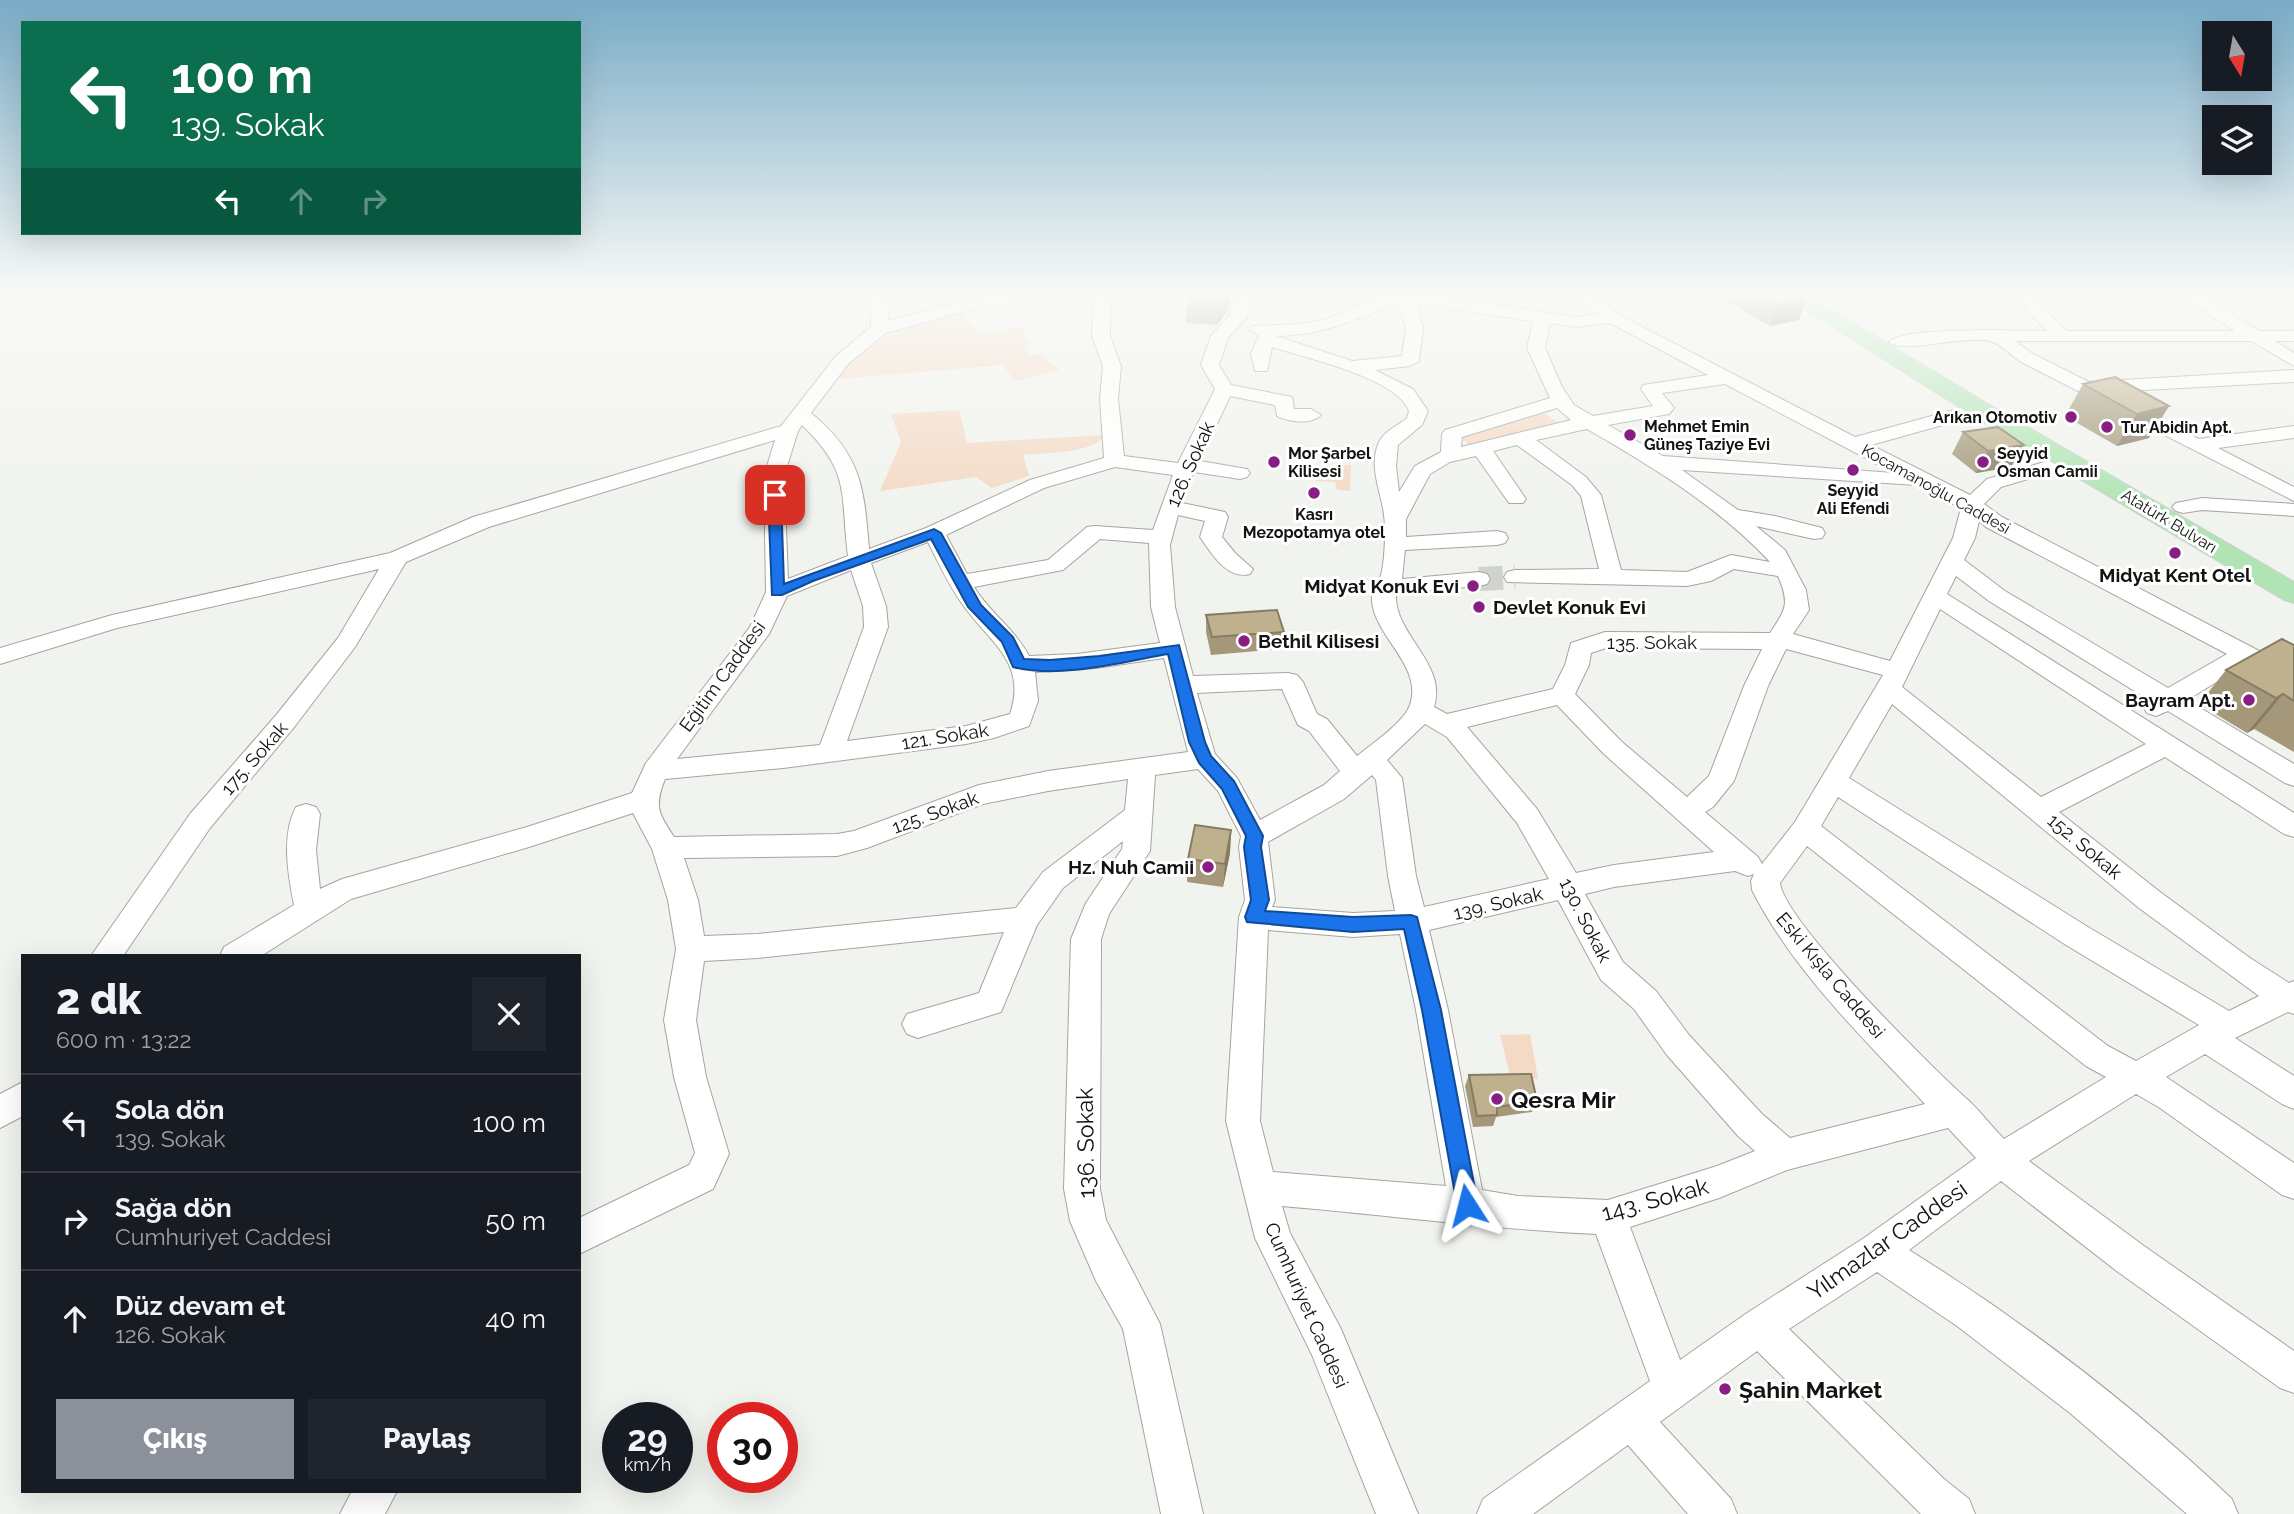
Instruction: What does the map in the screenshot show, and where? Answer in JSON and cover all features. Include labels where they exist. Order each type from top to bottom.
[{"type":"main road","name":"Atatürk Bulvarı","points":[[1908,366],[2294,594]]},
{"type":"main road","name":"Atatürk Bulvarı","points":[[1939,366],[2294,571]]},
{"type":"street","name":"Eğitim Caddesi","points":[[643,800],[655,770],[761,629],[777,592],[774,476],[794,422],[838,366]]},
{"type":"street","points":[[1112,366],[1109,399],[1114,434],[1114,461]]},
{"type":"street","points":[[1210,366],[1223,390],[1285,401],[1284,412],[1287,414],[1311,415]]},
{"type":"street","points":[[1349,366],[1353,366]]},
{"type":"street","points":[[1349,366],[1407,394],[1416,405],[1418,418],[1406,430],[1392,438],[1388,446],[1388,499],[1395,531],[1392,577],[1385,587],[1385,604],[1391,622],[1412,655],[1433,718]]},
{"type":"street","points":[[1544,366],[1560,401],[1567,409],[1658,462],[1732,516],[1777,555],[1787,571],[1798,603],[1797,610],[1777,640],[1756,686],[1721,780],[1703,800],[1686,810]]},
{"type":"street","name":"Kocamanoğlu Caddesi","points":[[1707,366],[1921,481],[1972,505],[1994,522],[2294,679]]},
{"type":"street","points":[[2042,366],[2294,495]]},
{"type":"street","points":[[2087,388],[2294,376]]},
{"type":"street","points":[[1395,531],[1422,470],[1451,456],[1573,425],[1663,410],[1650,389],[1729,377]]},
{"type":"street","name":"126. Sokak","points":[[1223,390],[1170,507],[1159,545],[1161,586],[1197,742],[1204,759],[1228,785],[1255,836]]},
{"type":"street","points":[[1451,456],[1452,434],[1560,401]]},
{"type":"street","points":[[1854,443],[1979,409]]},
{"type":"street","points":[[0,656],[112,622],[397,558],[481,522],[794,422],[815,425],[846,468],[853,489],[859,561],[875,599],[876,627],[831,753]]},
{"type":"street","points":[[2196,445],[2294,432]]},
{"type":"street","points":[[1521,439],[1578,481],[1591,495],[1612,577]]},
{"type":"street","points":[[1482,449],[1517,499]]},
{"type":"street","points":[[777,592],[808,578],[934,533],[1037,484],[1114,461],[1240,473]]},
{"type":"street","points":[[1255,836],[1334,792],[1362,767],[1433,718],[1562,695],[1613,748],[1765,881],[1805,829],[1892,680],[1964,538],[1972,505],[1994,483],[2068,461]]},
{"type":"street","points":[[1658,462],[1921,481]]},
{"type":"street","points":[[2183,506],[2294,510]]},
{"type":"street","points":[[1170,507],[1217,517],[1212,537],[1227,558],[1242,569]]},
{"type":"street","points":[[1732,516],[1774,522],[1814,533]]},
{"type":"street","points":[[1395,531],[1497,538]]},
{"type":"street","points":[[962,582],[1055,565],[1095,532],[1162,537]]},
{"type":"street","name":"121. Sokak","points":[[655,770],[726,766],[831,753],[1009,725],[1020,720],[1026,708],[1027,694],[1008,640],[975,607],[934,533]]},
{"type":"street","name":"175. Sokak","points":[[107,954],[200,821],[286,720],[347,642],[397,558]]},
{"type":"street","points":[[1515,577],[1686,579],[1703,576],[1731,562],[1787,571]]},
{"type":"street","points":[[1952,562],[1997,596],[2294,776]]},
{"type":"street","points":[[1385,587],[1479,579]]},
{"type":"street","points":[[1935,596],[2294,827]]},
{"type":"street","name":"135. Sokak","points":[[1562,695],[1577,665],[1579,648],[1605,640],[1777,640],[1805,643],[1892,680]]},
{"type":"street","points":[[1018,663],[1050,665],[1099,661],[1174,648]]},
{"type":"street","points":[[2133,723],[2245,654]]},
{"type":"street","name":"152. Sokak","points":[[1892,680],[2144,896],[2247,972],[2291,997]]},
{"type":"street","points":[[1182,685],[1288,681],[1294,688],[1307,719],[1318,725],[1362,767],[1388,773],[1411,922],[1432,1010],[1467,1205]]},
{"type":"street","name":"130. Sokak","points":[[1433,718],[1456,731],[1527,816],[1560,869],[1566,887],[1612,971],[1645,1000],[1678,1045],[1750,1125],[1785,1155]]},
{"type":"street","points":[[2042,809],[2168,744]]},
{"type":"street","name":"125. Sokak","points":[[666,848],[837,845],[857,841],[979,795],[1048,781],[1204,759]]},
{"type":"street","name":"136. Sokak","points":[[1142,769],[1136,851],[1096,911],[1086,939],[1082,1189],[1088,1221],[1109,1268],[1141,1324],[1182,1514]]},
{"type":"street","points":[[1833,780],[2077,936],[2217,1032],[2294,1094]]},
{"type":"street","points":[[238,954],[342,890],[529,837],[643,800],[649,820],[666,848],[683,900],[691,949],[680,1020],[690,1077],[712,1154],[701,1177],[581,1236]]},
{"type":"street","points":[[918,1024],[990,1003],[1024,920],[1053,880],[1140,813]]},
{"type":"street","points":[[306,814],[300,836],[302,880],[310,909]]},
{"type":"street","points":[[1805,829],[2097,1056],[2172,1097],[2294,1183]]},
{"type":"street","name":"Cumhuriyet Caddesi","points":[[1255,836],[1253,847],[1260,900],[1254,917],[1243,1121],[1273,1238],[1327,1343],[1397,1514]]},
{"type":"street","name":"139. Sokak","points":[[1254,917],[1353,925],[1411,922],[1614,877],[1741,859]]},
{"type":"street","name":"Eski Kışla Caddesi","points":[[1765,881],[1766,890],[1793,935],[1879,1033],[1957,1111],[2001,1160],[2131,1259],[2294,1374]]},
{"type":"street","points":[[691,949],[758,947],[987,921],[1024,920]]},
{"type":"street","name":"Yılmazlar Caddesi","points":[[1513,1510],[1672,1388],[1760,1326],[1877,1251],[2001,1160],[2072,1114],[2217,1032],[2291,997]]},
{"type":"street","points":[[0,1113],[21,1098]]},
{"type":"street","name":"143. Sokak","points":[[1260,1187],[1467,1205],[1517,1213],[1608,1217],[1719,1182],[1785,1155],[1957,1111]]},
{"type":"street","points":[[1608,1217],[1672,1388]]},
{"type":"street","points":[[1877,1251],[1910,1270],[2036,1362],[2174,1471],[2217,1514]]},
{"type":"street","points":[[1760,1326],[1943,1510]]},
{"type":"street","points":[[1631,1419],[1716,1514]]},
{"type":"street","points":[[361,1514],[375,1493]]},
{"type":"shaded area","points":[[848,366],[995,366],[838,379]]},
{"type":"shaded area","points":[[1003,366],[1054,366],[1059,370],[1015,381]]},
{"type":"shaded area","points":[[959,410],[967,443],[1106,435],[1089,446],[1078,449],[1023,455],[1029,476],[992,488],[976,477],[880,491],[901,442],[891,414]]},
{"type":"shaded area","points":[[1540,410],[1558,423],[1473,448],[1457,434]]},
{"type":"shaded area","points":[[1351,465],[1350,491],[1337,490],[1335,482],[1315,481],[1315,475],[1301,472],[1305,466]]},
{"type":"shaded area","points":[[1530,1034],[1538,1079],[1511,1079],[1500,1035]]},
{"type":"building","points":[[2115,377],[2169,406],[2137,414],[2083,384]]},
{"type":"building","points":[[1998,427],[2024,445],[1988,451],[1963,432]]},
{"type":"building","points":[[1277,610],[1284,632],[1212,637],[1206,615]]},
{"type":"building","points":[[2282,639],[2294,645],[2294,701],[2283,694],[2276,698],[2226,670]]},
{"type":"building","points":[[1195,825],[1231,830],[1225,864],[1188,859]]},
{"type":"building","points":[[1531,1074],[1537,1101],[1497,1107],[1497,1115],[1477,1116],[1469,1075]]},
{"type":"tunnel","points":[[1479,579],[1515,577]]},
{"type":"place","name":"Arıkan Otomotiv","points":[[2071,417]]},
{"type":"place","name":"Tur Abidin Apt.","points":[[2107,427]]},
{"type":"place","name":"Mehmet Emin Güneş Taziye Evi","points":[[1630,435]]},
{"type":"place","name":"Mor Şarbel Kilisesi","points":[[1274,462]]},
{"type":"place","name":"Seyyid Osman Camii","points":[[1983,462]]},
{"type":"place","name":"Seyyid Ali Efendi","points":[[1853,470]]},
{"type":"place","name":"Kasrı Mezopotamya otel","points":[[1314,493]]},
{"type":"place","name":"Midyat Kent Otel","points":[[2175,553]]},
{"type":"place","name":"Midyat Konuk Evi","points":[[1473,586]]},
{"type":"place","name":"Devlet Konuk Evi","points":[[1479,607]]},
{"type":"place","name":"Bethil Kilisesi","points":[[1244,641]]},
{"type":"place","name":"Bayram Apt.","points":[[2249,700]]},
{"type":"place","name":"Hz. Nuh Camii","points":[[1208,867]]},
{"type":"place","name":"Qesra Mir","points":[[1497,1099]]},
{"type":"place","name":"Şahin Market","points":[[1725,1389]]},
{"type":"route","points":[[775,495],[777,592],[808,578],[934,533],[975,607],[1008,640],[1018,663],[1050,665],[1099,661],[1174,648],[1197,742],[1204,759],[1219,772],[1228,785],[1255,836],[1253,847],[1260,900],[1254,917],[1353,925],[1411,922],[1432,1010],[1467,1205]]}]
